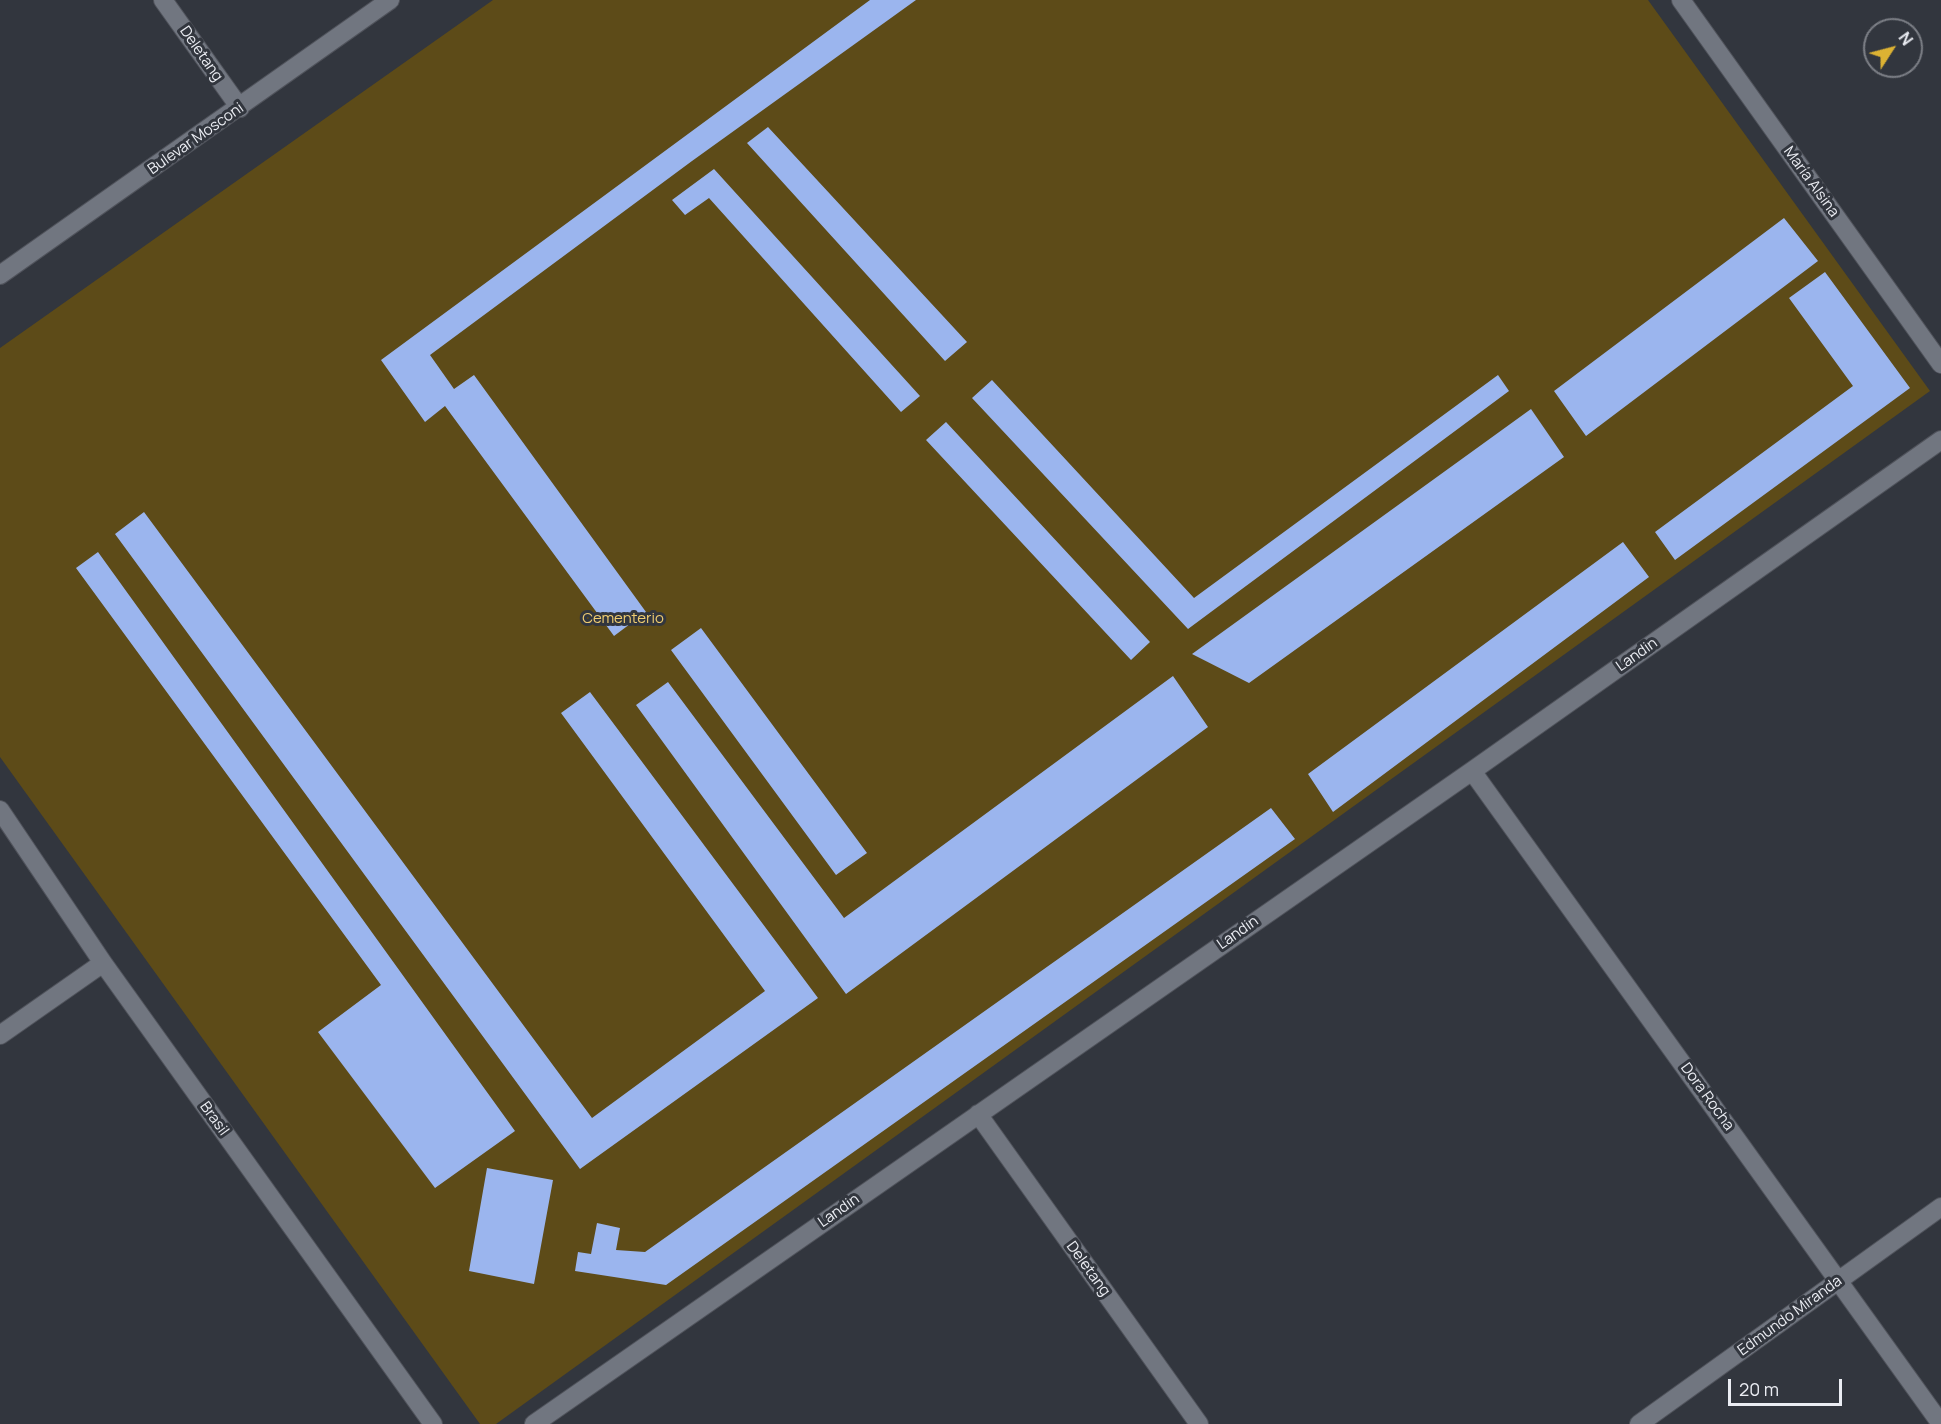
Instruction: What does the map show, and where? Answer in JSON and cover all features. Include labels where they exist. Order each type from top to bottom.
[{"type":"street","name":"Deletang","points":[[163,0],[240,108]]},
{"type":"street","name":"Bulevar Mosconi","points":[[0,275],[240,108],[390,0]]},
{"type":"street","name":"María Alsina","points":[[1681,0],[1941,364]]},
{"type":"street","name":"Landin","points":[[534,1424],[1472,771],[1941,440]]},
{"type":"street","name":"Dora Rocha","points":[[1472,771],[1941,1424]]},
{"type":"street","name":"Brasil","points":[[0,810],[103,963],[433,1424]]},
{"type":"street","points":[[0,1035],[103,963]]},
{"type":"street","name":"Deletang","points":[[978,1114],[1199,1424]]},
{"type":"street","name":"Edmundo Miranda","points":[[1639,1424],[1941,1207]]},
{"type":"green space","name":"Cementerio","points":[[493,0],[1648,0],[1930,391],[496,1424],[480,1424],[0,757],[0,348]]},
{"type":"building","points":[[870,0],[916,0],[692,161],[430,355],[454,389],[474,375],[646,612],[614,636],[445,406],[425,422],[381,360]]},
{"type":"building","points":[[768,127],[967,342],[945,361],[747,143]]},
{"type":"building","points":[[714,169],[920,396],[901,412],[709,198],[685,215],[672,200]]},
{"type":"building","points":[[1784,218],[1818,261],[1586,436],[1554,391]]},
{"type":"building","points":[[1825,272],[1910,388],[1675,560],[1655,532],[1853,386],[1789,298]]},
{"type":"building","points":[[1498,375],[1509,391],[1188,629],[972,398],[992,380],[1194,598]]},
{"type":"building","points":[[1531,409],[1564,457],[1249,683],[1192,654]]},
{"type":"building","points":[[946,422],[1150,642],[1131,660],[926,440]]},
{"type":"building","points":[[144,512],[592,1118],[765,991],[561,713],[590,692],[818,998],[580,1169],[115,534]]},
{"type":"building","points":[[1623,542],[1649,577],[1333,812],[1308,774]]},
{"type":"building","points":[[98,552],[515,1131],[435,1188],[318,1032],[381,985],[76,568]]},
{"type":"building","points":[[701,628],[867,853],[836,875],[671,650]]},
{"type":"building","points":[[1173,676],[1208,727],[846,994],[636,705],[668,682],[844,918]]},
{"type":"building","points":[[1271,808],[1295,839],[666,1285],[575,1271],[578,1252],[591,1254],[597,1223],[620,1228],[616,1250],[645,1252]]},
{"type":"building","points":[[487,1168],[553,1180],[534,1284],[469,1271]]}]
